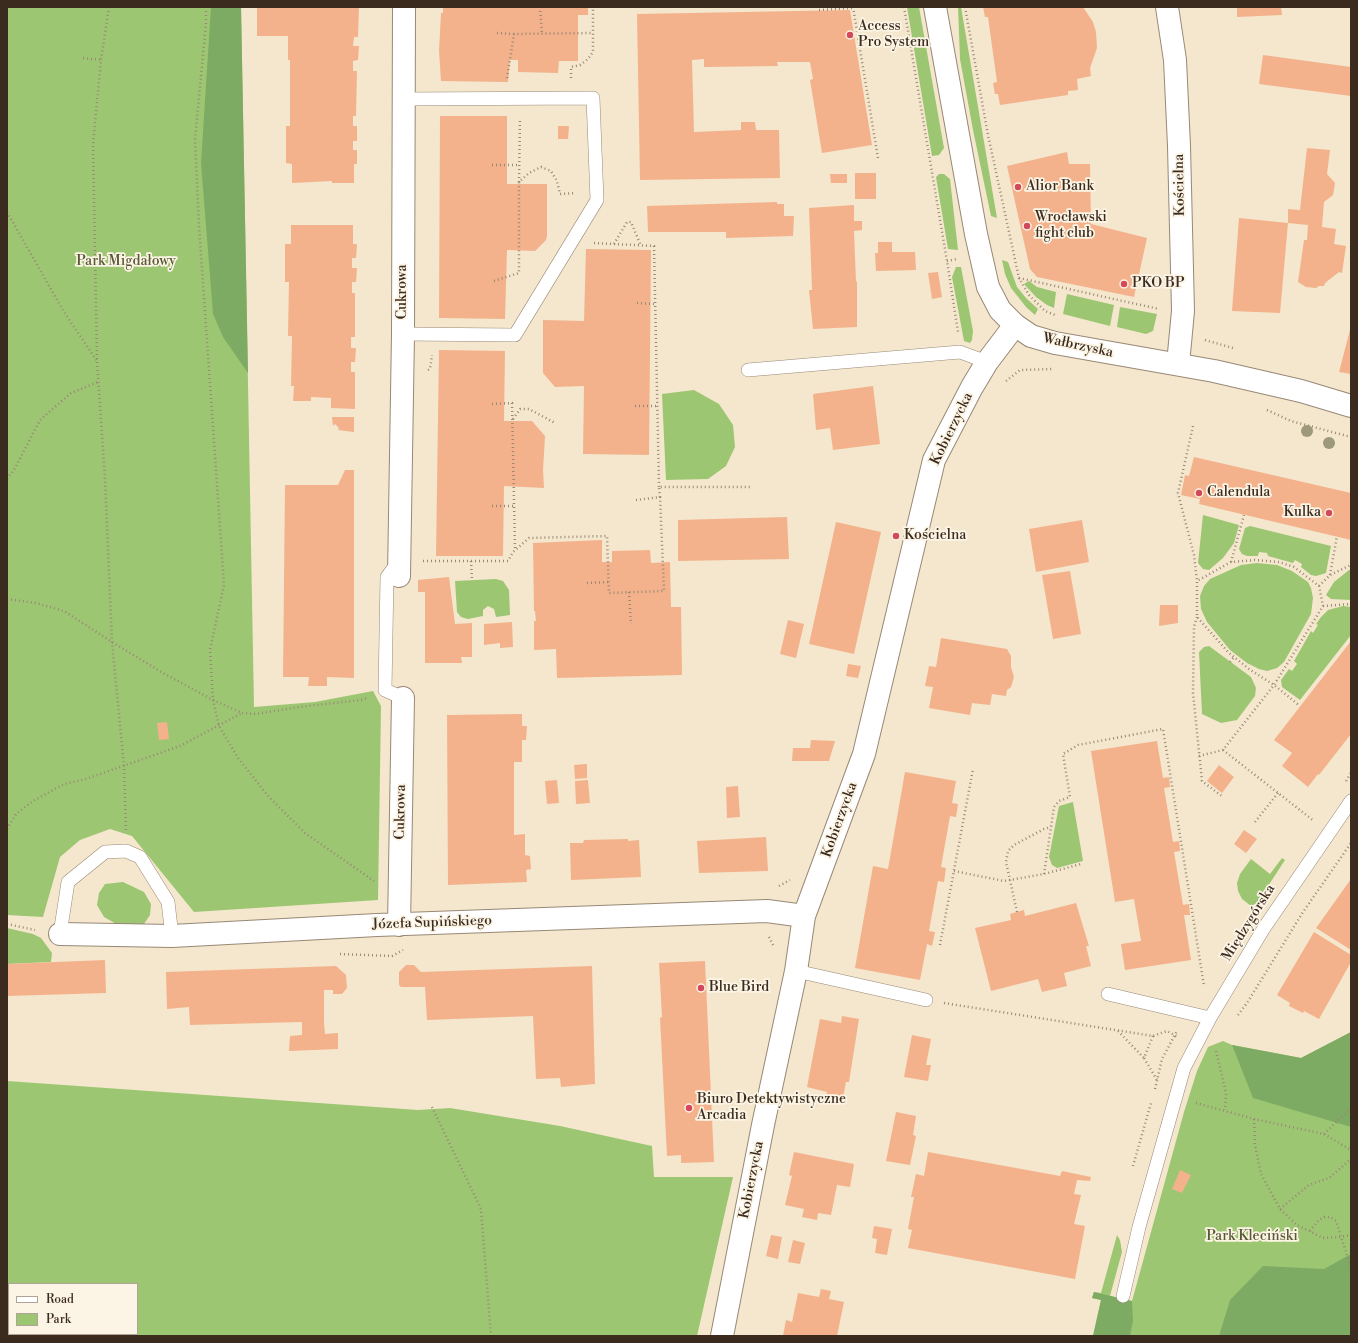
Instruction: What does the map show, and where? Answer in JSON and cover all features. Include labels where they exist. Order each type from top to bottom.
[{"type":"street","name":"Cukrowa","points":[[399,569],[403,334],[404,7]]},
{"type":"street","name":"Wałbrzyska","points":[[935,7],[976,234],[988,287],[1000,310],[1015,325],[1031,336],[1055,343],[1214,370],[1301,391],[1351,406]]},
{"type":"street","name":"Kościelna","points":[[1167,7],[1175,60],[1179,146],[1183,311],[1178,364]]},
{"type":"street","name":"Kobierzycka","points":[[722,1336],[762,1125],[796,971],[804,916],[864,754],[934,460],[972,387],[987,362],[1015,325]]},
{"type":"street","name":"Cukrowa","points":[[399,925],[403,698]]},
{"type":"street","name":"Józefa Supińskiego","points":[[60,934],[172,936],[377,924],[399,925],[767,911],[804,916]]},
{"type":"lane","points":[[403,99],[593,98],[597,192],[597,200],[515,336],[403,334]]},
{"type":"lane","points":[[748,370],[960,352],[987,362]]},
{"type":"lane","points":[[399,569],[387,577],[385,690],[403,698]]},
{"type":"lane","name":"Międzygórska","points":[[1123,1296],[1139,1227],[1177,1098],[1184,1068],[1197,1040],[1264,928],[1307,863],[1330,833],[1351,801]]},
{"type":"lane","points":[[60,934],[68,882],[105,852],[126,851],[140,857],[168,902],[172,936]]},
{"type":"lane","points":[[796,971],[926,1000]]},
{"type":"lane","points":[[1108,994],[1210,1018]]},
{"type":"path","points":[[109,7],[101,60],[93,144],[97,362],[105,479],[112,642],[124,766],[126,851]]},
{"type":"path","points":[[206,7],[206,24],[195,139],[199,226],[224,585],[210,650],[213,700],[219,726],[238,758],[269,797],[305,833],[360,873],[378,884]]},
{"type":"path","points":[[540,7],[542,34]]},
{"type":"path","points":[[571,98],[571,67],[580,65],[588,60],[593,52],[593,7]]},
{"type":"path","points":[[818,7],[818,10],[853,8],[878,158]]},
{"type":"path","points":[[904,7],[948,261],[960,352]]},
{"type":"path","points":[[965,7],[988,135],[1019,278],[1029,295],[1045,311]]},
{"type":"path","points":[[497,33],[593,33]]},
{"type":"path","points":[[505,80],[507,78],[514,34]]},
{"type":"path","points":[[83,58],[101,60]]},
{"type":"path","points":[[494,282],[519,274],[520,112]]},
{"type":"path","points":[[492,165],[520,165]]},
{"type":"path","points":[[519,182],[529,173],[541,167],[551,171],[557,181],[560,194],[597,192]]},
{"type":"path","points":[[7,212],[64,312],[97,362]]},
{"type":"path","points":[[614,244],[627,222],[631,222],[641,246]]},
{"type":"path","points":[[399,569],[471,561],[508,561],[516,550],[529,538],[606,536],[609,593],[664,591],[660,497],[654,246],[572,242]]},
{"type":"path","points":[[1019,278],[1163,311]]},
{"type":"path","points":[[637,303],[656,304]]},
{"type":"path","points":[[1002,384],[1020,370],[1054,369]]},
{"type":"path","points":[[7,479],[14,470],[40,420],[71,393],[98,382]]},
{"type":"path","points":[[492,404],[512,404],[516,550]]},
{"type":"path","points":[[635,406],[658,406]]},
{"type":"path","points":[[1264,408],[1291,421],[1351,437]]},
{"type":"path","points":[[513,419],[520,409],[529,409],[555,423]]},
{"type":"path","points":[[1192,426],[1178,493],[1194,555],[1197,581],[1197,617],[1194,627],[1193,693],[1202,781],[1223,797]]},
{"type":"path","points":[[660,487],[751,487]]},
{"type":"path","points":[[636,500],[660,497]]},
{"type":"path","points":[[492,506],[515,506]]},
{"type":"path","points":[[1231,562],[1244,515]]},
{"type":"path","points":[[1330,575],[1337,536]]},
{"type":"path","points":[[1197,581],[1231,562],[1255,560],[1279,562],[1294,567],[1319,586],[1323,606],[1274,685],[1223,750],[1199,756]]},
{"type":"path","points":[[471,561],[472,580]]},
{"type":"path","points":[[1319,586],[1330,575],[1351,565]]},
{"type":"path","points":[[587,583],[608,582]]},
{"type":"path","points":[[629,592],[631,624]]},
{"type":"path","points":[[7,599],[36,603],[64,611],[112,642],[213,700],[242,712],[256,714],[299,707],[360,700],[372,696]]},
{"type":"path","points":[[1323,606],[1351,604]]},
{"type":"path","points":[[1197,617],[1234,657],[1249,669],[1274,685],[1300,706]]},
{"type":"path","points":[[1230,662],[1234,657]]},
{"type":"path","points":[[7,829],[16,814],[34,801],[64,784],[86,779],[180,746],[219,726],[242,712]]},
{"type":"path","points":[[1044,874],[1054,807],[1059,801],[1070,797],[1063,754],[1078,745],[1163,729],[1204,988],[1211,984]]},
{"type":"path","points":[[1223,750],[1330,833]]},
{"type":"path","points":[[940,945],[973,769]]},
{"type":"path","points":[[1255,822],[1278,793]]},
{"type":"path","points":[[1017,912],[1006,862],[1008,851],[1014,845],[1044,829],[1051,827]]},
{"type":"path","points":[[1235,1018],[1247,1003],[1303,912],[1351,843]]},
{"type":"path","points":[[954,871],[1004,881],[1044,874],[1081,864]]},
{"type":"path","points":[[772,888],[788,882],[794,877]]},
{"type":"path","points":[[7,924],[60,934]]},
{"type":"path","points":[[365,955],[388,955]]},
{"type":"path","points":[[926,1000],[1153,1036],[1166,1031],[1174,1036]]},
{"type":"path","points":[[1118,1031],[1144,1058],[1157,1080]]},
{"type":"path","points":[[1144,1058],[1153,1036]]},
{"type":"path","points":[[1197,1040],[1214,1043],[1226,1093],[1225,1110]]},
{"type":"path","points":[[1177,1098],[1254,1119],[1324,1134],[1351,1150]]},
{"type":"path","points":[[432,1107],[481,1209],[491,1336]]},
{"type":"path","points":[[1324,1134],[1351,1108]]},
{"type":"path","points":[[1254,1119],[1255,1145],[1262,1174],[1280,1209],[1297,1225],[1324,1238],[1340,1237],[1351,1234]]},
{"type":"path","points":[[1280,1209],[1309,1185],[1329,1178],[1351,1159]]},
{"type":"path","points":[[1310,1232],[1319,1220],[1330,1217],[1336,1221],[1351,1268]]},
{"type":"green space","name":"Park Migdałowy","points":[[7,7],[241,7],[254,707],[315,702],[373,691],[381,706],[378,900],[194,912],[132,836],[110,829],[80,840],[60,857],[43,917],[7,915]]},
{"type":"green space","points":[[211,7],[241,7],[248,373],[223,337],[213,314],[201,163]]},
{"type":"green space","points":[[907,7],[919,7],[944,148],[939,155],[932,156]]},
{"type":"green space","points":[[958,7],[961,7],[997,218],[991,216],[973,130],[960,59]]},
{"type":"green space","points":[[939,174],[944,174],[950,179],[958,250],[948,249],[936,177]]},
{"type":"green space","points":[[1002,260],[1008,262],[1017,287],[1038,309],[1035,315],[1026,307],[1011,288],[1005,274]]},
{"type":"green space","points":[[956,267],[961,267],[973,331],[972,340],[970,343],[964,341],[952,277]]},
{"type":"green space","points":[[1029,281],[1037,287],[1056,292],[1054,308],[1036,297],[1024,284]]},
{"type":"green space","points":[[1067,294],[1114,305],[1110,326],[1063,314]]},
{"type":"green space","points":[[1120,307],[1157,314],[1153,331],[1146,334],[1117,327]]},
{"type":"green space","points":[[694,390],[719,404],[733,425],[735,447],[726,466],[708,479],[666,480],[662,394]]},
{"type":"green space","points":[[1203,515],[1239,525],[1234,543],[1223,558],[1209,570],[1203,569],[1198,563]]},
{"type":"green space","points":[[1250,526],[1331,546],[1326,573],[1316,576],[1311,575],[1301,567],[1302,564],[1295,560],[1293,563],[1268,556],[1267,553],[1259,552],[1258,556],[1247,556],[1242,554],[1239,549],[1245,528]]},
{"type":"green space","points":[[1257,563],[1277,565],[1292,571],[1308,582],[1313,598],[1311,614],[1284,662],[1277,668],[1267,671],[1247,663],[1230,650],[1207,622],[1201,609],[1200,596],[1204,586],[1210,579],[1241,565]]},
{"type":"green space","points":[[1351,570],[1351,600],[1331,599],[1326,595],[1334,582]]},
{"type":"green space","points":[[496,579],[503,581],[509,590],[510,615],[496,617],[494,609],[488,606],[483,610],[483,616],[468,619],[461,617],[457,612],[455,581]]},
{"type":"green space","points":[[1343,606],[1351,607],[1351,635],[1300,700],[1282,687],[1281,680],[1289,669],[1292,671],[1297,664],[1294,661],[1311,631],[1313,633],[1318,625],[1316,624],[1321,617],[1328,610]]},
{"type":"green space","points":[[1209,646],[1251,677],[1256,688],[1255,696],[1237,720],[1221,723],[1202,714],[1199,652],[1204,647]]},
{"type":"green space","points":[[1073,802],[1083,861],[1057,868],[1052,865],[1049,857],[1059,806]]},
{"type":"green space","points":[[1282,858],[1285,860],[1257,903],[1251,906],[1242,899],[1238,891],[1237,883],[1240,874],[1251,859],[1270,874]]},
{"type":"green space","points":[[123,882],[144,892],[151,904],[150,915],[144,924],[118,925],[104,917],[97,905],[99,893],[105,884]]},
{"type":"green space","points":[[7,928],[33,934],[41,938],[52,953],[51,962],[7,964]]},
{"type":"green space","name":"Park Kleciński","points":[[1351,1032],[1351,1336],[1093,1336],[1101,1300],[1092,1298],[1094,1292],[1101,1293],[1117,1235],[1120,1240],[1122,1252],[1110,1296],[1132,1301],[1184,1112],[1197,1071],[1208,1047],[1223,1041],[1232,1045],[1301,1058]]},
{"type":"green space","points":[[1351,1032],[1351,1127],[1253,1098],[1232,1045],[1301,1058]]},
{"type":"green space","points":[[7,1081],[418,1110],[450,1108],[560,1126],[652,1146],[654,1177],[733,1177],[697,1336],[7,1336]]},
{"type":"green space","points":[[1351,1254],[1351,1336],[1219,1336],[1230,1300],[1263,1266],[1324,1269]]},
{"type":"green space","points":[[1094,1292],[1132,1301],[1133,1321],[1130,1336],[1093,1336],[1101,1300],[1092,1298]]},
{"type":"building","points":[[257,7],[359,7],[358,37],[354,37],[353,46],[359,46],[358,60],[353,61],[353,71],[357,71],[356,116],[353,116],[353,126],[357,126],[357,141],[353,141],[353,150],[357,150],[357,164],[354,164],[354,183],[332,183],[332,181],[292,183],[292,164],[286,163],[286,126],[290,126],[290,60],[288,60],[288,36],[257,36]]},
{"type":"building","points":[[443,7],[588,7],[588,15],[578,15],[578,61],[559,61],[558,73],[518,72],[518,60],[510,60],[508,82],[441,81],[439,51],[441,13],[443,13]]},
{"type":"building","points":[[983,7],[1083,7],[1093,22],[1096,32],[1097,48],[1090,68],[1091,76],[1077,79],[1078,90],[1068,91],[1068,95],[1000,105],[998,94],[995,94],[993,83],[997,82],[988,17],[985,17]]},
{"type":"building","points":[[1237,7],[1281,7],[1282,15],[1237,17]]},
{"type":"building","points":[[850,10],[872,145],[822,153],[810,80],[813,79],[810,62],[777,62],[778,66],[704,67],[704,59],[692,60],[694,132],[741,130],[741,122],[755,122],[756,130],[779,130],[780,178],[640,180],[637,14]]},
{"type":"building","points":[[1263,55],[1351,67],[1351,96],[1259,84]]},
{"type":"building","points":[[440,116],[507,116],[507,184],[547,184],[546,240],[535,251],[507,250],[505,319],[439,318]]},
{"type":"building","points":[[558,126],[569,126],[568,139],[558,139]]},
{"type":"building","points":[[1307,148],[1330,150],[1327,174],[1335,183],[1333,195],[1324,202],[1322,227],[1336,229],[1334,244],[1346,246],[1342,273],[1339,272],[1325,283],[1324,286],[1319,286],[1316,288],[1306,287],[1298,282],[1304,240],[1307,240],[1308,225],[1288,223],[1288,209],[1300,210]]},
{"type":"building","points":[[1067,152],[1069,164],[1090,164],[1091,224],[1147,238],[1134,297],[1037,277],[1030,269],[1007,166]]},
{"type":"building","points":[[855,173],[876,173],[876,199],[855,199]]},
{"type":"building","points":[[830,174],[847,174],[847,183],[831,183]]},
{"type":"building","points":[[777,202],[777,204],[784,204],[784,216],[794,216],[793,236],[726,238],[726,232],[648,232],[647,206]]},
{"type":"building","points":[[854,205],[854,221],[862,221],[862,230],[854,231],[856,282],[857,281],[857,327],[813,329],[809,290],[812,290],[809,208]]},
{"type":"building","points":[[1239,218],[1288,223],[1280,313],[1232,311]]},
{"type":"building","points":[[291,225],[353,225],[353,244],[357,244],[356,258],[352,258],[352,268],[357,268],[356,282],[352,282],[352,293],[355,293],[355,337],[351,337],[351,348],[356,348],[355,362],[351,362],[351,372],[355,372],[355,409],[331,408],[331,398],[311,397],[311,401],[293,401],[294,386],[291,386],[292,336],[288,336],[289,282],[285,282],[285,244],[291,244]]},
{"type":"building","points":[[878,242],[892,242],[892,252],[915,252],[916,270],[876,271],[875,253],[878,253]]},
{"type":"building","points":[[586,249],[651,250],[649,455],[583,454],[584,386],[555,387],[543,373],[543,320],[584,321]]},
{"type":"building","points":[[938,272],[942,297],[932,299],[928,273]]},
{"type":"building","points":[[1351,326],[1351,374],[1339,372]]},
{"type":"building","points":[[439,350],[505,351],[504,421],[532,421],[545,436],[543,470],[544,488],[504,486],[503,556],[436,556]]},
{"type":"building","points":[[873,386],[880,444],[833,450],[830,428],[816,430],[813,394]]},
{"type":"building","points":[[332,417],[354,417],[354,432],[338,430],[339,428],[335,424],[333,426]]},
{"type":"building","points":[[1194,457],[1351,493],[1351,540],[1199,504],[1200,499],[1181,495],[1185,475],[1189,476]]},
{"type":"building","points":[[345,470],[354,470],[354,678],[327,677],[327,686],[308,686],[309,677],[283,677],[285,485],[338,485]]},
{"type":"building","points":[[787,517],[789,559],[678,561],[678,520]]},
{"type":"building","points":[[1082,520],[1089,562],[1036,572],[1029,529]]},
{"type":"building","points":[[836,522],[881,532],[854,654],[809,644]]},
{"type":"building","points":[[602,540],[602,562],[612,562],[612,551],[650,550],[651,563],[670,562],[671,607],[681,607],[682,675],[557,678],[556,649],[534,650],[534,621],[536,621],[534,611],[533,543]]},
{"type":"building","points":[[1070,571],[1081,634],[1053,639],[1042,575]]},
{"type":"building","points":[[449,577],[455,624],[472,623],[472,657],[461,657],[462,663],[425,663],[425,592],[418,592],[418,580]]},
{"type":"building","points":[[1160,605],[1178,605],[1178,623],[1159,626]]},
{"type":"building","points":[[788,620],[804,624],[796,658],[780,654]]},
{"type":"building","points":[[512,622],[513,647],[500,648],[500,643],[484,645],[484,624]]},
{"type":"building","points":[[941,638],[1007,649],[1011,656],[1011,667],[1014,677],[1011,687],[1007,690],[1006,696],[992,694],[990,705],[972,703],[970,715],[929,708],[933,687],[925,686],[929,666],[936,667]]},
{"type":"building","points":[[1351,641],[1351,734],[1308,787],[1282,766],[1292,753],[1274,740]]},
{"type":"building","points":[[848,664],[861,666],[858,678],[846,676]]},
{"type":"building","points":[[522,714],[522,726],[527,726],[526,740],[522,740],[522,762],[514,762],[514,835],[525,834],[525,855],[530,856],[531,869],[526,870],[527,882],[448,885],[447,715]]},
{"type":"building","points":[[167,722],[169,739],[159,740],[157,723]]},
{"type":"building","points":[[811,740],[835,741],[829,761],[792,761],[793,748],[810,748]]},
{"type":"building","points":[[1157,741],[1163,778],[1169,777],[1170,787],[1164,788],[1173,842],[1179,841],[1180,851],[1174,852],[1183,905],[1189,904],[1190,915],[1184,915],[1191,960],[1125,970],[1121,944],[1141,941],[1134,899],[1115,902],[1091,751]]},
{"type":"building","points":[[587,764],[587,778],[575,779],[574,765]]},
{"type":"building","points":[[1219,765],[1234,777],[1222,793],[1207,781]]},
{"type":"building","points":[[905,772],[956,781],[952,803],[958,804],[956,817],[950,816],[941,867],[946,868],[944,882],[938,881],[929,931],[935,932],[932,946],[927,944],[920,980],[855,968],[873,866],[888,869]]},
{"type":"building","points":[[557,780],[559,803],[547,804],[545,781]]},
{"type":"building","points":[[588,780],[590,803],[576,804],[575,781]]},
{"type":"building","points":[[738,786],[740,817],[727,818],[726,787]]},
{"type":"building","points":[[1244,830],[1257,839],[1246,853],[1234,844]]},
{"type":"building","points":[[766,837],[768,871],[699,873],[697,841]]},
{"type":"building","points":[[628,839],[628,841],[639,840],[641,877],[571,880],[570,843],[583,843],[584,840]]},
{"type":"building","points":[[1351,879],[1351,950],[1316,928]]},
{"type":"building","points":[[1076,903],[1089,946],[1086,946],[1091,966],[1064,973],[1067,986],[1042,992],[1038,979],[991,991],[975,928],[1011,920],[1010,914],[1024,910],[1025,916]]},
{"type":"building","points":[[1314,932],[1351,955],[1351,962],[1319,1019],[1304,1011],[1303,1013],[1289,1006],[1290,1003],[1277,995]]},
{"type":"building","points":[[105,960],[106,993],[7,996],[7,964]]},
{"type":"building","points":[[705,961],[714,1162],[681,1163],[681,1155],[667,1156],[660,1018],[662,1017],[659,963]]},
{"type":"building","points":[[406,965],[414,965],[421,972],[592,966],[595,1084],[561,1087],[560,1078],[536,1079],[533,1016],[427,1020],[425,987],[401,987],[399,985],[399,972]]},
{"type":"building","points":[[336,966],[346,975],[347,988],[342,994],[333,994],[333,990],[324,990],[324,1022],[325,1034],[338,1033],[338,1049],[289,1051],[290,1036],[302,1035],[302,1022],[190,1025],[189,1007],[167,1009],[166,972]]},
{"type":"building","points":[[842,1016],[859,1019],[849,1082],[846,1082],[842,1103],[826,1099],[827,1092],[807,1087],[820,1019],[841,1023]]},
{"type":"building","points":[[912,1035],[931,1039],[926,1065],[931,1065],[928,1081],[904,1077]]},
{"type":"building","points":[[896,1112],[916,1116],[913,1135],[916,1136],[910,1165],[886,1161]]},
{"type":"building","points":[[794,1152],[854,1164],[850,1187],[837,1185],[831,1215],[818,1213],[817,1220],[802,1217],[804,1209],[785,1205],[792,1176],[789,1175]]},
{"type":"building","points":[[928,1152],[1060,1176],[1062,1171],[1091,1177],[1090,1181],[1077,1180],[1074,1194],[1081,1195],[1074,1224],[1085,1226],[1075,1279],[908,1248],[912,1230],[908,1229],[914,1197],[911,1197],[916,1174],[924,1176]]},
{"type":"building","points":[[1180,1170],[1191,1175],[1182,1193],[1172,1189]]},
{"type":"building","points":[[874,1226],[892,1229],[887,1255],[875,1253],[877,1239],[872,1238]]},
{"type":"building","points":[[771,1235],[782,1237],[778,1259],[766,1256]]},
{"type":"building","points":[[793,1240],[805,1243],[800,1264],[788,1262]]},
{"type":"building","points":[[821,1289],[831,1291],[829,1299],[844,1302],[837,1336],[783,1336],[786,1320],[792,1322],[798,1293],[819,1297]]},
{"type":"place","name":"Access Pro System","points":[[850,35]]},
{"type":"place","name":"Alior Bank","points":[[1018,187]]},
{"type":"place","name":"Wrocławski fight club","points":[[1027,226]]},
{"type":"place","name":"PKO BP","points":[[1124,284]]},
{"type":"place","name":"Calendula","points":[[1199,493]]},
{"type":"place","name":"Kulka","points":[[1329,513]]},
{"type":"place","name":"Kościelna","points":[[896,536]]},
{"type":"place","name":"Blue Bird","points":[[701,988]]},
{"type":"place","name":"Biuro Detektywistyczne Arcadia","points":[[689,1108]]}]
